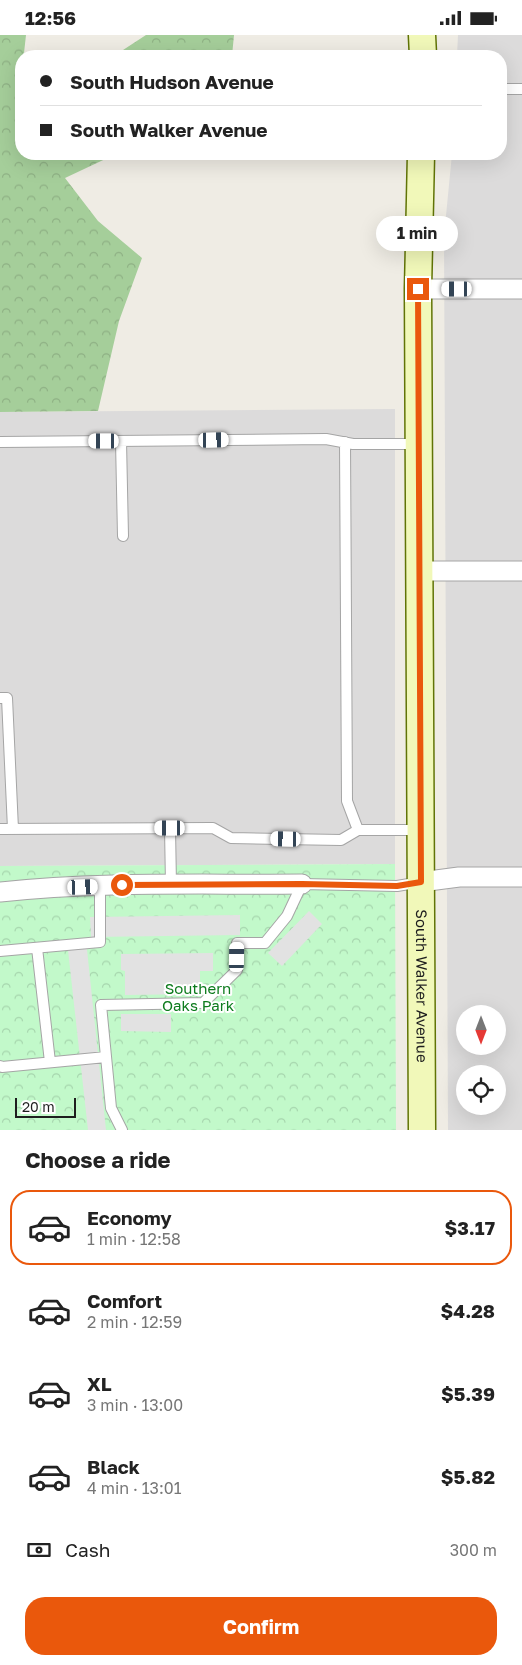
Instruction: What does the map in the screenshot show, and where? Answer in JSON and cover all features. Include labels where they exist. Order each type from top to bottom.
[{"type":"main road","points":[[422,35],[422,50]]},
{"type":"main road","name":"South Walker Avenue","points":[[421,160],[418,289],[418,444],[422,1130]]},
{"type":"street","points":[[418,289],[522,289]]},
{"type":"street","points":[[419,571],[522,571]]},
{"type":"street","points":[[421,882],[458,877],[522,877]]},
{"type":"street","points":[[0,892],[34,888],[100,886],[302,884]]},
{"type":"lane","points":[[507,89],[522,89]]},
{"type":"lane","points":[[0,442],[326,439],[353,444],[418,444]]},
{"type":"lane","points":[[122,441],[123,536]]},
{"type":"lane","points":[[345,442],[347,801],[358,830]]},
{"type":"lane","points":[[0,698],[7,698],[13,829]]},
{"type":"lane","points":[[170,828],[171,885]]},
{"type":"lane","points":[[0,829],[213,828],[232,838],[341,840],[358,830],[421,830]]},
{"type":"lane","points":[[122,1130],[111,1108],[101,1005],[203,1003],[237,970],[237,943],[265,943],[287,916],[302,884],[397,886],[421,882]]},
{"type":"lane","points":[[0,951],[100,942],[100,886]]},
{"type":"lane","points":[[37,948],[50,1062]]},
{"type":"lane","points":[[0,1066],[106,1057]]},
{"type":"shaded area","points":[[458,35],[522,35],[522,1130],[448,1130],[444,236],[451,160],[507,160],[507,50],[457,50]]},
{"type":"shaded area","points":[[395,409],[395,864],[0,866],[0,412]]},
{"type":"shaded area","points":[[309,911],[322,924],[282,966],[268,953]]},
{"type":"shaded area","points":[[240,915],[240,935],[91,937],[90,917]]},
{"type":"shaded area","points":[[86,940],[106,1130],[88,1130],[67,941]]},
{"type":"shaded area","points":[[213,953],[213,971],[200,971],[200,994],[125,995],[125,971],[121,970],[121,954]]},
{"type":"shaded area","points":[[121,1014],[171,1014],[171,1032],[121,1031]]},
{"type":"green space","points":[[0,35],[26,35],[24,50],[15,50],[15,160],[103,160],[65,178],[98,221],[142,258],[119,321],[98,411],[0,412]]},
{"type":"green space","points":[[146,35],[234,35],[233,50],[123,50]]},
{"type":"green space","name":"Southern Oaks Park","points":[[395,864],[396,1130],[0,1130],[0,866]]},
{"type":"route","points":[[122,885],[302,884],[397,886],[421,882],[418,289]]}]
